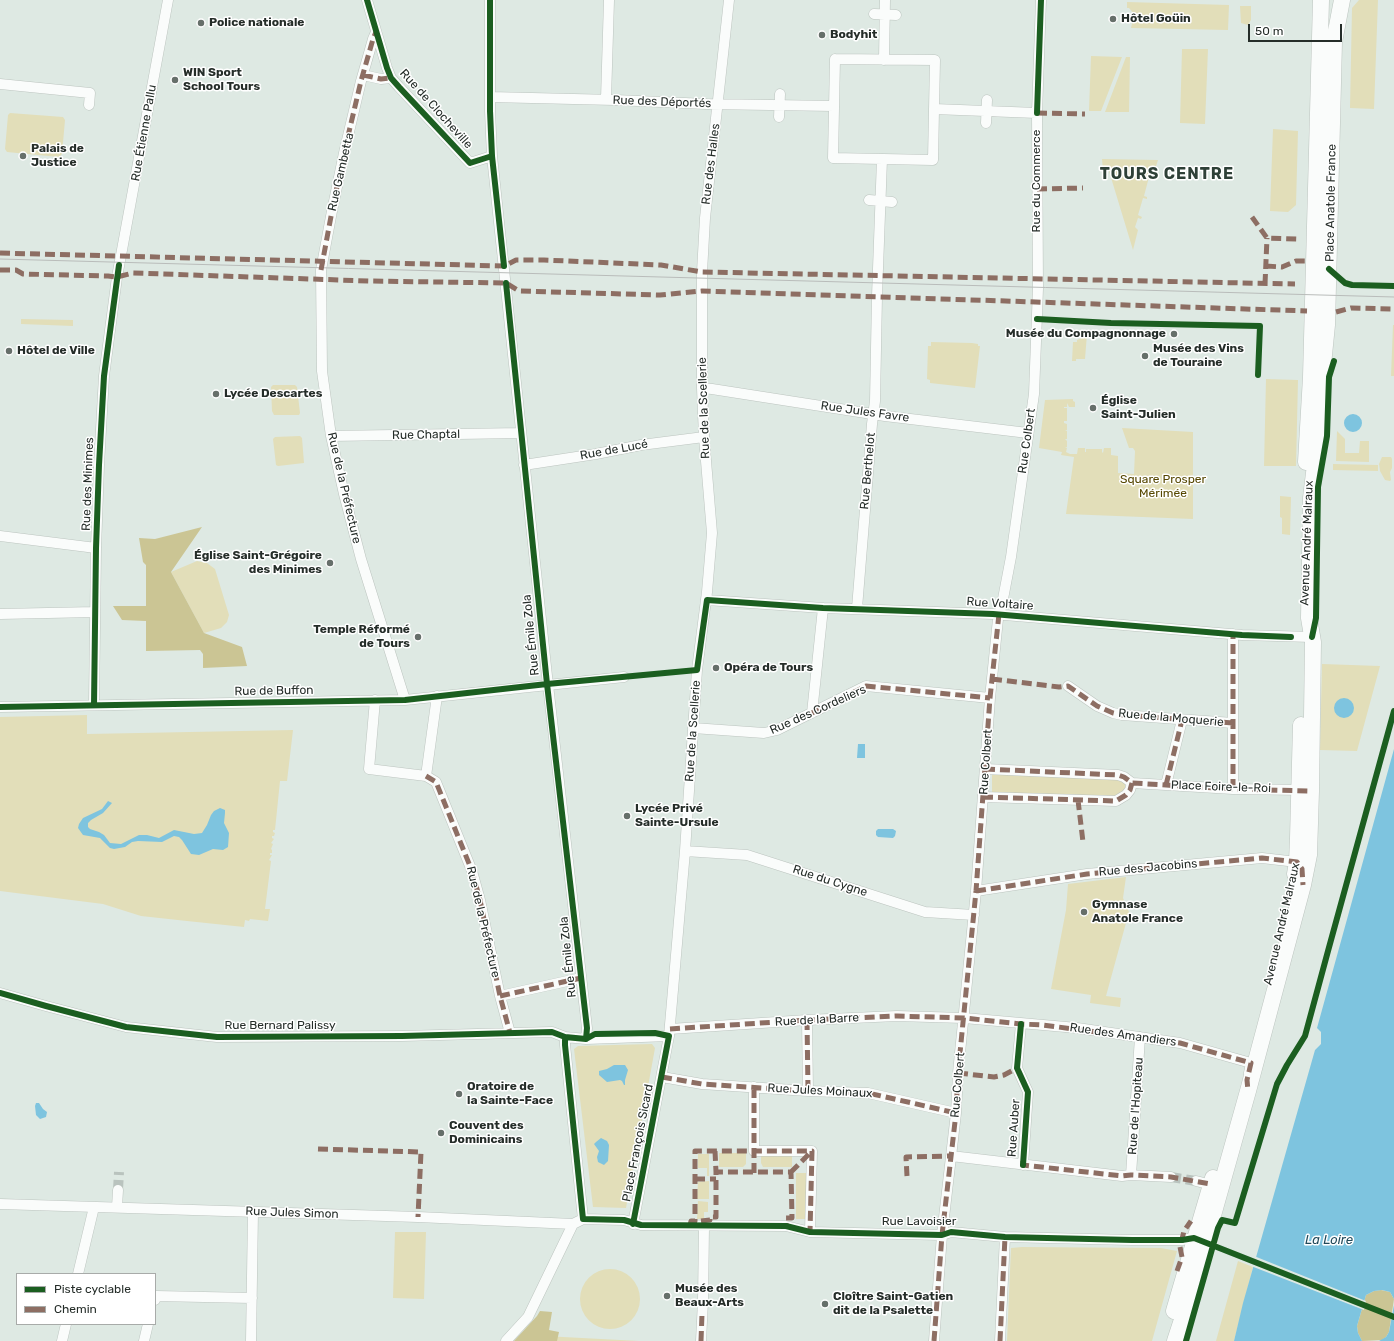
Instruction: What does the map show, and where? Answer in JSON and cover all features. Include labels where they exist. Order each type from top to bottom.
[{"type":"main road","name":"Place Anatole France","points":[[1309,473],[1321,0]]},
{"type":"main road","name":"Place Anatole France","points":[[1309,473],[1320,423],[1322,375],[1327,325],[1334,42],[1342,0]]},
{"type":"main road","name":"Avenue André Malraux","points":[[1209,1184],[1248,1091],[1303,884],[1309,855],[1305,790],[1308,637],[1302,618],[1309,473]]},
{"type":"main road","name":"Avenue André Malraux","points":[[1175,1341],[1200,1241],[1209,1184],[1247,1062],[1280,943],[1297,862],[1305,790]]},
{"type":"main road","name":"Avenue André Malraux","points":[[1166,1341],[1200,1241]]},
{"type":"street","name":"Rue Étienne Pallu","points":[[119,265],[168,0]]},
{"type":"street","name":"Rue de Clocheville","points":[[367,0],[391,78],[470,163],[492,156]]},
{"type":"street","name":"Rue Émile Zola","points":[[490,0],[490,97],[492,156],[524,465],[587,1028],[586,1039]]},
{"type":"street","points":[[606,99],[609,0]]},
{"type":"street","name":"Rue des Halles","points":[[702,281],[705,218],[729,0]]},
{"type":"street","points":[[884,60],[879,15],[885,0]]},
{"type":"street","name":"Rue du Commerce","points":[[1038,290],[1037,113],[1041,0]]},
{"type":"street","points":[[879,15],[896,15]]},
{"type":"street","name":"Rue Gambetta","points":[[321,270],[342,162],[363,75],[376,32]]},
{"type":"street","points":[[835,59],[884,60],[935,60],[933,160],[833,158],[835,59]]},
{"type":"street","points":[[363,75],[381,79],[391,78]]},
{"type":"street","points":[[0,84],[90,93],[90,105]]},
{"type":"street","points":[[779,117],[780,94]]},
{"type":"street","name":"Rue des Déportés","points":[[490,97],[834,106]]},
{"type":"street","points":[[986,122],[987,100]]},
{"type":"street","points":[[934,110],[1037,113]]},
{"type":"street","name":"Rue Berthelot","points":[[857,608],[875,401],[877,286],[882,159]]},
{"type":"street","points":[[869,200],[892,202]]},
{"type":"street","name":"Rue des Minimes","points":[[94,705],[96,548],[104,376],[119,265]]},
{"type":"street","name":"Rue de la Préfecture","points":[[321,270],[322,371],[331,436],[361,559],[405,700]]},
{"type":"street","name":"Rue de la Scellerie","points":[[670,1033],[685,851],[697,670],[706,600],[712,533],[704,437],[702,388],[702,281]]},
{"type":"street","name":"Rue Colbert","points":[[934,1341],[942,1235],[956,1113],[958,1073],[974,915],[990,698],[999,614],[1010,557],[1034,394],[1038,290]]},
{"type":"street","name":"Rue Jules Favre","points":[[702,388],[874,414],[1028,433]]},
{"type":"street","name":"Rue Chaptal","points":[[331,436],[521,433]]},
{"type":"street","name":"Rue de Lucé","points":[[524,465],[642,445],[704,437]]},
{"type":"street","points":[[0,536],[96,548]]},
{"type":"street","name":"Rue Voltaire","points":[[706,600],[824,608],[999,614],[1234,634],[1308,637]]},
{"type":"street","points":[[812,712],[824,608]]},
{"type":"street","points":[[0,614],[95,612]]},
{"type":"street","points":[[1233,789],[1234,634]]},
{"type":"street","name":"Rue de Buffon","points":[[0,707],[405,700],[624,677]]},
{"type":"street","name":"Rue des Cordeliers","points":[[693,728],[764,733],[777,730],[866,686],[990,698]]},
{"type":"street","name":"Rue de la Moquerie","points":[[1068,686],[1097,706],[1113,713],[1182,720],[1233,723]]},
{"type":"street","points":[[375,700],[369,769],[426,776],[437,696]]},
{"type":"street","points":[[1166,785],[1182,720]]},
{"type":"street","name":"Place Foire-le-Roi","points":[[985,769],[1118,775],[1124,777],[1132,783],[1233,789],[1305,790]]},
{"type":"street","name":"Rue de la Préfecture","points":[[426,776],[436,782],[472,871],[480,900],[500,996],[510,1033]]},
{"type":"street","points":[[983,798],[1116,801],[1126,795],[1130,790],[1132,783]]},
{"type":"street","name":"Rue du Cygne","points":[[685,851],[747,855],[925,912],[974,915]]},
{"type":"street","name":"Rue des Jacobins","points":[[976,891],[1087,874],[1262,858],[1297,862]]},
{"type":"street","points":[[1297,862],[1302,869],[1303,884]]},
{"type":"street","points":[[500,996],[581,978]]},
{"type":"street","name":"Rue Bernard Palissy","points":[[0,992],[126,1032],[217,1037],[379,1036],[552,1032],[565,1037]]},
{"type":"street","name":"Rue de la Barre","points":[[670,1033],[807,1020],[896,1016],[964,1018]]},
{"type":"street","name":"Rue des Amandiers","points":[[964,1018],[1043,1025],[1180,1043],[1247,1062]]},
{"type":"street","points":[[807,1020],[808,1091]]},
{"type":"street","name":"Rue Auber","points":[[1021,1024],[1017,1068],[1028,1092],[1023,1165]]},
{"type":"street","points":[[633,1224],[624,1220],[583,1219],[565,1037],[586,1039],[670,1033]]},
{"type":"street","name":"Place François Sicard","points":[[633,1224],[670,1033]]},
{"type":"street","name":"Rue de l'Hopiteau","points":[[1131,1175],[1140,1037]]},
{"type":"street","points":[[1247,1062],[1251,1063],[1247,1080],[1248,1091]]},
{"type":"street","name":"Rue Jules Moinaux","points":[[662,1077],[702,1084],[808,1091],[868,1093],[956,1113]]},
{"type":"street","points":[[754,1087],[754,1151],[812,1152],[810,1232]]},
{"type":"street","points":[[951,1156],[1122,1176],[1171,1176]]},
{"type":"street","points":[[117,1207],[118,1190]]},
{"type":"street","name":"Rue Jules Simon","points":[[0,1204],[418,1217],[573,1224],[583,1219]]},
{"type":"street","points":[[78,1273],[94,1207]]},
{"type":"street","points":[[251,1341],[253,1212]]},
{"type":"street","points":[[506,1341],[528,1317],[573,1224]]},
{"type":"street","name":"Rue Lavoisier","points":[[633,1224],[704,1227],[786,1226],[810,1232],[942,1235],[952,1232],[1005,1237],[1200,1241]]},
{"type":"street","points":[[701,1341],[704,1227]]},
{"type":"street","points":[[1000,1341],[1005,1237]]},
{"type":"street","points":[[156,1296],[252,1298]]},
{"type":"street","points":[[62,1341],[66,1325]]},
{"type":"street","points":[[144,1341],[148,1325]]},
{"type":"green space","points":[[1359,0],[1378,0],[1374,109],[1350,108],[1352,8]]},
{"type":"green space","points":[[1127,2],[1229,5],[1228,30],[1131,28],[1134,14],[1129,8],[1127,8]]},
{"type":"green space","points":[[1240,6],[1251,6],[1251,20],[1248,25],[1241,23]]},
{"type":"green space","points":[[1182,49],[1208,49],[1205,124],[1180,123]]},
{"type":"green space","points":[[1091,56],[1122,57],[1101,111],[1089,111]]},
{"type":"green space","points":[[1126,57],[1130,57],[1129,112],[1105,112]]},
{"type":"green space","points":[[10,113],[63,117],[65,120],[62,154],[59,157],[7,152],[5,149],[8,115]]},
{"type":"green space","points":[[1273,129],[1298,131],[1296,205],[1288,212],[1270,211]]},
{"type":"green space","points":[[1102,159],[1158,160],[1153,176],[1149,177],[1144,196],[1147,197],[1147,199],[1143,198],[1138,215],[1142,217],[1141,219],[1138,218],[1135,227],[1138,230],[1133,250],[1109,171],[1103,171]]},
{"type":"green space","points":[[21,319],[73,320],[73,326],[21,324]]},
{"type":"green space","points":[[1393,325],[1394,376],[1391,376]]},
{"type":"green space","points":[[1083,334],[1087,334],[1085,359],[1076,359],[1076,361],[1072,361],[1073,342],[1077,342],[1077,340],[1082,338]]},
{"type":"green space","points":[[931,342],[972,343],[980,346],[975,388],[930,383],[930,380],[927,379],[928,346],[931,346]]},
{"type":"green space","points":[[1266,379],[1298,380],[1296,466],[1264,466]]},
{"type":"green space","points":[[273,385],[295,385],[297,387],[299,415],[274,415],[272,411],[271,387]]},
{"type":"green space","name":"Square Prosper Mérimée","points":[[1073,399],[1075,402],[1075,407],[1069,407],[1067,403],[1067,407],[1064,407],[1067,408],[1067,421],[1064,421],[1064,423],[1067,424],[1067,430],[1065,431],[1067,431],[1067,439],[1065,439],[1067,441],[1067,447],[1065,448],[1067,448],[1066,452],[1070,454],[1077,454],[1078,448],[1085,448],[1085,452],[1086,449],[1102,449],[1103,453],[1104,448],[1111,448],[1111,455],[1118,456],[1118,473],[1134,474],[1135,451],[1133,448],[1129,448],[1122,428],[1193,432],[1193,519],[1066,514],[1074,457],[1061,455],[1062,452],[1039,448],[1045,400]]},
{"type":"green space","points":[[1337,431],[1345,439],[1345,453],[1359,453],[1360,441],[1369,441],[1369,462],[1336,461]]},
{"type":"green space","points":[[300,436],[302,438],[304,463],[276,465],[273,439],[275,437]]},
{"type":"green space","points":[[1382,457],[1391,457],[1392,459],[1390,481],[1385,480],[1380,471],[1379,464]]},
{"type":"green space","points":[[1333,464],[1378,465],[1378,471],[1333,470]]},
{"type":"green space","points":[[1280,496],[1291,497],[1290,535],[1282,534]]},
{"type":"green space","points":[[197,561],[207,563],[215,569],[229,615],[227,622],[221,628],[204,633],[171,572]]},
{"type":"green space","points":[[1322,664],[1380,666],[1357,751],[1320,750]]},
{"type":"green space","points":[[87,715],[87,734],[293,730],[287,781],[280,781],[275,830],[273,830],[275,833],[274,836],[272,836],[274,839],[271,843],[273,844],[271,849],[272,853],[270,853],[270,855],[272,855],[269,860],[271,861],[265,909],[270,909],[268,921],[250,919],[249,921],[245,920],[244,927],[141,916],[103,904],[0,891],[0,717]]},
{"type":"green space","points":[[992,771],[1117,778],[1125,783],[1125,792],[1116,798],[992,796]]},
{"type":"green space","points":[[1126,877],[1123,898],[1129,912],[1106,996],[1121,998],[1120,1007],[1090,1003],[1091,995],[1051,989],[1066,910],[1068,884]]},
{"type":"green space","points":[[652,1044],[655,1048],[626,1208],[593,1207],[574,1049],[578,1046]]},
{"type":"green space","points":[[719,1153],[746,1153],[746,1164],[743,1167],[719,1167]]},
{"type":"green space","points":[[761,1153],[792,1154],[792,1167],[763,1167],[761,1163]]},
{"type":"green space","points":[[698,1154],[709,1154],[709,1176],[707,1176],[707,1168],[698,1168]]},
{"type":"green space","points":[[796,1173],[810,1173],[809,1219],[796,1219]]},
{"type":"green space","points":[[709,1181],[709,1199],[697,1199],[698,1182]]},
{"type":"green space","points":[[698,1201],[708,1202],[708,1212],[704,1212],[704,1219],[697,1219]]},
{"type":"green space","points":[[395,1232],[426,1232],[424,1299],[393,1298]]},
{"type":"green space","points":[[1011,1248],[1161,1248],[1177,1251],[1152,1341],[1007,1341]]},
{"type":"green space","points":[[1238,1261],[1253,1267],[1234,1341],[1216,1341]]},
{"type":"green space","points":[[604,1269],[616,1269],[632,1277],[638,1287],[640,1299],[638,1311],[632,1321],[616,1329],[604,1329],[588,1321],[580,1305],[580,1293],[588,1277]]},
{"type":"green space","points":[[532,1335],[563,1337],[639,1341],[514,1341]]},
{"type":"shaded area","points":[[202,527],[171,572],[204,633],[242,647],[247,666],[203,668],[203,654],[200,650],[146,651],[146,621],[122,620],[113,606],[146,606],[146,565],[143,562],[139,538],[155,539]]},
{"type":"shaded area","points":[[1381,1290],[1390,1292],[1394,1299],[1389,1332],[1382,1340],[1362,1341],[1358,1333],[1357,1326],[1366,1295],[1374,1291]]},
{"type":"shaded area","points":[[540,1311],[552,1312],[549,1330],[559,1332],[557,1341],[514,1341],[537,1316]]},
{"type":"water","points":[[1353,414],[1359,417],[1362,423],[1359,429],[1353,432],[1347,429],[1344,423],[1347,417]]},
{"type":"water","points":[[1344,698],[1351,701],[1354,708],[1351,715],[1344,718],[1337,715],[1334,708],[1337,701]]},
{"type":"water","points":[[858,744],[865,744],[865,758],[857,758]]},
{"type":"water","name":"La Loire","points":[[1394,749],[1394,1299],[1390,1292],[1382,1290],[1374,1291],[1366,1295],[1357,1326],[1358,1333],[1362,1341],[1234,1341],[1243,1303],[1315,1050],[1321,1044],[1321,1032],[1317,1028]]},
{"type":"water","points":[[108,801],[112,803],[103,813],[88,823],[88,827],[104,835],[110,843],[121,844],[139,835],[159,838],[174,830],[194,834],[202,833],[211,815],[214,811],[220,808],[225,810],[224,823],[229,833],[228,847],[223,850],[213,849],[199,855],[191,854],[182,840],[179,837],[174,836],[162,842],[138,841],[132,842],[125,847],[114,849],[110,848],[100,838],[83,835],[78,828],[83,818],[102,809]]},
{"type":"water","points":[[878,829],[893,829],[896,831],[895,836],[893,838],[878,837],[876,835],[876,831]]},
{"type":"water","points":[[614,1065],[625,1065],[628,1070],[625,1085],[620,1080],[607,1082],[599,1075],[599,1071]]},
{"type":"water","points":[[36,1103],[39,1103],[47,1112],[46,1117],[40,1119],[36,1115]]},
{"type":"water","points":[[601,1138],[607,1141],[609,1145],[608,1161],[604,1165],[598,1162],[597,1157],[599,1151],[594,1144]]},
{"type":"water","points":[[1394,1305],[1394,1341],[1379,1341],[1386,1337],[1389,1332]]},
{"type":"pier","points":[[1254,1256],[1366,1301],[1364,1310],[1251,1266]]},
{"type":"tunnel","points":[[118,1190],[119,1172]]},
{"type":"tunnel","points":[[1171,1177],[1196,1181]]},
{"type":"tram line","points":[[0,259],[1394,297]]},
{"type":"marked path","points":[[321,270],[344,153],[361,81],[376,32]]},
{"type":"marked path","points":[[363,75],[381,79],[391,78]]},
{"type":"marked path","points":[[1037,113],[1085,114]]},
{"type":"marked path","points":[[1037,189],[1083,188]]},
{"type":"marked path","points":[[1252,217],[1267,238],[1297,239]]},
{"type":"marked path","points":[[1265,284],[1267,238]]},
{"type":"marked path","points":[[0,253],[504,266],[516,260],[544,260],[661,265],[702,272],[1295,284]]},
{"type":"marked path","points":[[1266,266],[1282,267],[1296,261],[1308,261]]},
{"type":"marked path","points":[[0,270],[16,270],[23,274],[117,277],[133,273],[369,281],[506,283],[519,291],[660,295],[702,291],[1307,311]]},
{"type":"marked path","points":[[1336,312],[1351,308],[1394,309]]},
{"type":"marked path","points":[[934,1341],[942,1235],[956,1113],[958,1073],[976,891],[990,698],[999,614]]},
{"type":"marked path","points":[[1233,634],[1233,789]]},
{"type":"marked path","points":[[992,679],[1059,687],[1068,686],[1097,706],[1122,715],[1233,723]]},
{"type":"marked path","points":[[812,713],[866,686],[990,698]]},
{"type":"marked path","points":[[1166,785],[1182,720]]},
{"type":"marked path","points":[[985,769],[1118,775],[1124,777],[1132,783],[1233,789],[1311,791]]},
{"type":"marked path","points":[[426,776],[436,782],[472,871],[480,900],[500,996],[510,1033]]},
{"type":"marked path","points":[[983,797],[1116,801],[1126,795],[1130,790],[1132,783]]},
{"type":"marked path","points":[[1078,800],[1083,842]]},
{"type":"marked path","points":[[976,891],[1087,874],[1262,858],[1297,862],[1302,869],[1303,885]]},
{"type":"marked path","points":[[500,996],[581,978]]},
{"type":"marked path","points":[[670,1029],[897,1016],[964,1018],[1043,1025],[1180,1043],[1251,1063],[1247,1080],[1248,1091]]},
{"type":"marked path","points":[[807,1020],[808,1091]]},
{"type":"marked path","points":[[958,1073],[994,1077],[1004,1075],[1017,1068]]},
{"type":"marked path","points":[[662,1077],[702,1084],[808,1091],[868,1093],[956,1113]]},
{"type":"marked path","points":[[754,1087],[754,1173]]},
{"type":"marked path","points":[[318,1149],[421,1152],[418,1217]]},
{"type":"marked path","points":[[690,1225],[691,1221],[695,1221],[695,1151],[812,1151],[810,1232]]},
{"type":"marked path","points":[[715,1151],[716,1172]]},
{"type":"marked path","points":[[791,1172],[812,1151]]},
{"type":"marked path","points":[[907,1176],[906,1157],[951,1156]]},
{"type":"marked path","points":[[1023,1161],[1023,1165],[1122,1176],[1171,1177],[1211,1184]]},
{"type":"marked path","points":[[701,1221],[710,1220],[710,1217],[716,1217],[716,1172],[791,1172],[792,1218],[786,1218],[786,1226]]},
{"type":"marked path","points":[[695,1179],[716,1179]]},
{"type":"marked path","points":[[1177,1271],[1182,1257],[1180,1247],[1184,1231],[1191,1221]]},
{"type":"marked path","points":[[1000,1341],[1005,1237]]},
{"type":"marked path","points":[[701,1341],[702,1314]]},
{"type":"cycle path","points":[[367,0],[391,78],[470,163],[492,156]]},
{"type":"cycle path","points":[[490,0],[490,111],[492,156],[504,266]]},
{"type":"cycle path","points":[[1037,113],[1041,0]]},
{"type":"cycle path","points":[[94,705],[96,548],[104,376],[119,265]]},
{"type":"cycle path","points":[[1329,269],[1345,283],[1352,285],[1394,286]]},
{"type":"cycle path","points":[[506,283],[547,684],[587,1028],[586,1039]]},
{"type":"cycle path","points":[[1037,319],[1111,323],[1260,326],[1258,375]]},
{"type":"cycle path","points":[[1312,637],[1316,618],[1318,487],[1327,436],[1329,377],[1334,361]]},
{"type":"cycle path","points":[[0,707],[405,700],[547,684],[697,670],[707,600],[823,608],[993,614],[1242,635],[1291,637]]},
{"type":"cycle path","points":[[1186,1341],[1218,1228],[1222,1220],[1235,1223],[1277,1084],[1305,1036],[1394,711]]},
{"type":"cycle path","points":[[0,993],[126,1027],[217,1037],[402,1036],[552,1032],[565,1037],[586,1039],[595,1034],[655,1033],[669,1036],[633,1224]]},
{"type":"cycle path","points":[[1021,1024],[1017,1068],[1028,1092],[1023,1165]]},
{"type":"cycle path","points":[[565,1037],[583,1219],[624,1220],[641,1225],[786,1226],[810,1232],[942,1235],[951,1232],[1005,1237],[1132,1240],[1182,1240],[1194,1238],[1394,1317]]},
{"type":"place","name":"Hôtel Goüin","points":[[1113,19]]},
{"type":"place","name":"Police nationale","points":[[201,23]]},
{"type":"place","name":"Bodyhit","points":[[822,35]]},
{"type":"place","name":"WIN Sport School Tours","points":[[175,80]]},
{"type":"place","name":"Palais de Justice","points":[[23,156]]},
{"type":"place","name":"Musée du Compagnonnage","points":[[1174,334]]},
{"type":"place","name":"Hôtel de Ville","points":[[9,351]]},
{"type":"place","name":"Musée des Vins de Touraine","points":[[1145,356]]},
{"type":"place","name":"Lycée Descartes","points":[[216,394]]},
{"type":"place","name":"Église Saint-Julien","points":[[1093,408]]},
{"type":"place","name":"Église Saint-Grégoire des Minimes","points":[[330,563]]},
{"type":"place","name":"Temple Réformé de Tours","points":[[418,637]]},
{"type":"place","name":"Opéra de Tours","points":[[716,668]]},
{"type":"place","name":"Lycée Privé Sainte-Ursule","points":[[627,816]]},
{"type":"place","name":"Gymnase Anatole France","points":[[1084,912]]},
{"type":"place","name":"Oratoire de la Sainte-Face","points":[[459,1094]]},
{"type":"place","name":"Couvent des Dominicains","points":[[441,1133]]},
{"type":"place","name":"Musée des Beaux-Arts","points":[[667,1296]]},
{"type":"place","name":"Cloître Saint-Gatien dit de la Psalette","points":[[825,1304]]},
{"type":"district","name":"TOURS CENTRE","points":[[1167,174]]}]
